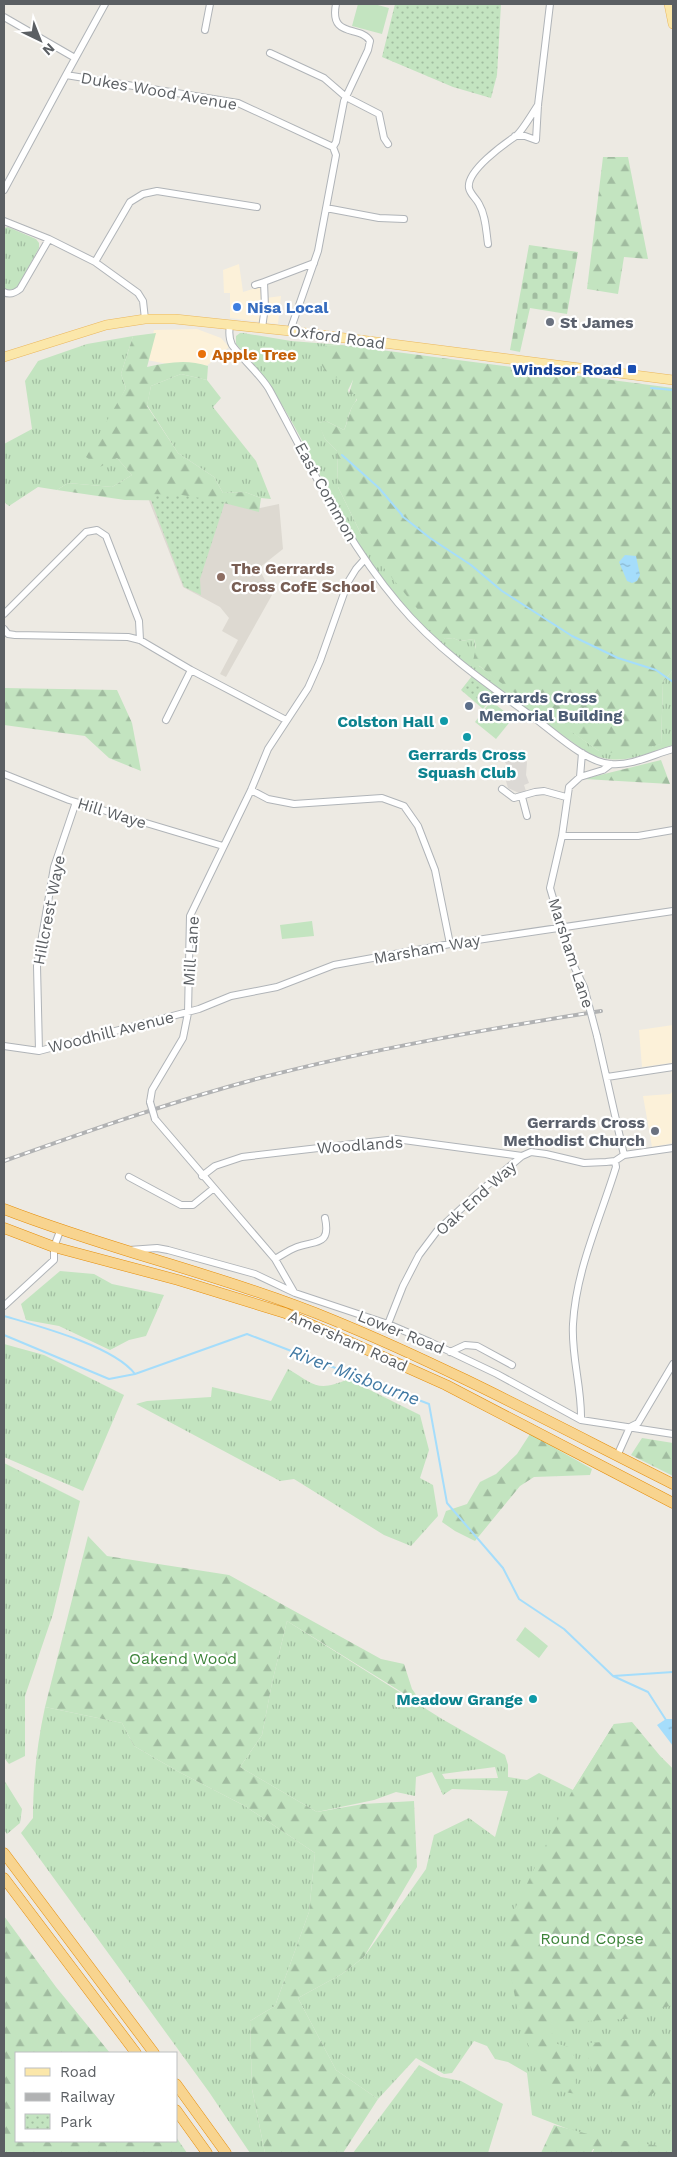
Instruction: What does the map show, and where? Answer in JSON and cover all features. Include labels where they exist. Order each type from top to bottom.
[{"type":"highway","points":[[4,1210],[60,1231],[259,1292],[333,1320],[453,1374],[673,1484]]},
{"type":"highway","name":"Amersham Road","points":[[4,1228],[54,1247],[178,1280],[285,1313],[446,1385],[673,1503]]},
{"type":"highway","points":[[4,1853],[153,2052]]},
{"type":"highway","points":[[4,1878],[135,2052]]},
{"type":"highway","points":[[178,2087],[226,2153]]},
{"type":"highway","points":[[178,2113],[207,2153]]},
{"type":"main road","points":[[669,4],[673,24]]},
{"type":"main road","name":"Oxford Road","points":[[4,357],[106,325],[145,319],[175,319],[290,331],[673,380]]},
{"type":"street","points":[[66,75],[105,4]]},
{"type":"street","points":[[205,30],[210,4]]},
{"type":"street","points":[[290,331],[314,263],[336,156],[333,147],[336,142],[346,97],[368,50],[370,41],[367,36],[341,26],[334,14],[336,4]]},
{"type":"street","points":[[515,136],[526,136],[536,140],[538,105],[550,4]]},
{"type":"street","points":[[4,17],[75,58]]},
{"type":"street","points":[[270,53],[324,78],[346,97],[379,114],[384,138],[388,144]]},
{"type":"street","name":"Dukes Wood Avenue","points":[[4,190],[66,75],[238,104],[333,147]]},
{"type":"street","points":[[488,244],[484,217],[479,204],[468,189],[469,181],[495,152],[515,136],[538,105]]},
{"type":"street","points":[[96,262],[130,202],[143,194],[157,191],[257,208]]},
{"type":"street","points":[[326,208],[379,218],[404,219]]},
{"type":"street","points":[[4,221],[49,239],[96,262],[138,292],[143,301],[145,319]]},
{"type":"street","points":[[4,292],[7,294],[20,289],[49,239]]},
{"type":"street","points":[[254,285],[314,263]]},
{"type":"street","points":[[262,328],[265,307],[264,282]]},
{"type":"street","name":"East Common","points":[[230,325],[229,334],[232,344],[260,374],[364,560],[398,604],[432,639],[501,694],[597,762],[611,764],[628,763],[673,749]]},
{"type":"street","points":[[4,614],[86,532],[97,530],[106,536],[139,621],[140,640]]},
{"type":"street","name":"Mill Lane","points":[[295,1293],[275,1259],[155,1119],[150,1102],[152,1090],[184,1038],[188,1013],[190,916],[251,790],[268,749],[308,688],[320,661],[348,582],[364,560]]},
{"type":"street","points":[[4,629],[8,634],[15,635],[128,637],[140,640],[191,670],[286,720]]},
{"type":"street","points":[[166,720],[191,670]]},
{"type":"street","points":[[582,753],[580,777],[603,770],[611,764]]},
{"type":"street","name":"Hill Waye","points":[[4,774],[76,802],[223,846]]},
{"type":"street","name":"Marsham Lane","points":[[580,777],[569,787],[566,797],[562,836],[550,888],[572,962],[584,987],[607,1077],[624,1155]]},
{"type":"street","points":[[502,789],[514,798],[544,791],[566,797]]},
{"type":"street","points":[[251,790],[268,799],[294,804],[382,798],[404,806],[418,826],[435,870],[450,944]]},
{"type":"street","points":[[522,796],[527,816]]},
{"type":"street","name":"Hillcrest Waye","points":[[39,1050],[37,966],[54,867],[76,802]]},
{"type":"street","points":[[562,836],[638,836],[673,830]]},
{"type":"street","name":"Marsham Way","points":[[188,1013],[231,996],[277,987],[334,965],[450,944],[673,911]]},
{"type":"street","name":"Woodhill Avenue","points":[[4,1046],[39,1050],[188,1013]]},
{"type":"street","points":[[607,1077],[673,1067]]},
{"type":"street","name":"Woodlands","points":[[202,1176],[215,1166],[242,1156],[396,1139],[522,1156]]},
{"type":"street","points":[[581,1420],[572,1327],[575,1298],[616,1166],[615,1161],[624,1155],[673,1148]]},
{"type":"street","name":"Oak End Way","points":[[388,1324],[403,1286],[415,1263],[437,1231],[522,1156],[531,1152],[584,1162],[615,1161]]},
{"type":"street","points":[[129,1177],[181,1205],[192,1205],[214,1188]]},
{"type":"street","points":[[275,1259],[299,1246],[318,1242],[326,1236],[328,1230],[325,1218]]},
{"type":"street","points":[[4,1306],[54,1260],[54,1247],[60,1231]]},
{"type":"street","name":"Lower Road","points":[[123,1251],[139,1248],[168,1250],[254,1274],[295,1293],[388,1324],[450,1352],[581,1420],[673,1434]]},
{"type":"street","points":[[450,1352],[465,1345],[477,1346],[512,1365]]},
{"type":"street","points":[[617,1456],[630,1427],[638,1423],[673,1364]]},
{"type":"shaded area","points":[[239,264],[243,292],[266,285],[266,298],[281,296],[278,324],[230,318],[230,293],[224,293],[223,270]]},
{"type":"shaded area","points":[[197,329],[221,338],[229,347],[203,369],[198,370],[147,360],[154,330]]},
{"type":"shaded area","name":"The Gerrards Cross CofE School","points":[[146,493],[260,508],[279,504],[283,549],[259,568],[272,595],[226,677],[220,674],[238,640],[222,631],[229,618],[220,607],[183,587]]},
{"type":"shaded area","points":[[521,754],[527,762],[526,775],[529,783],[524,785],[526,791],[519,793],[508,788],[506,781],[511,781],[503,768],[507,765],[504,761],[513,755],[515,758]]},
{"type":"shaded area","points":[[673,1025],[673,1082],[670,1063],[642,1067],[639,1030]]},
{"type":"shaded area","points":[[673,1091],[673,1143],[652,1147],[643,1096],[670,1094]]},
{"type":"green space","points":[[358,4],[374,4],[389,8],[382,34],[352,26]]},
{"type":"green space","points":[[395,4],[501,4],[497,75],[491,98],[453,87],[382,57]]},
{"type":"green space","points":[[603,157],[628,157],[648,259],[624,257],[618,294],[587,289]]},
{"type":"green space","points":[[8,227],[36,239],[39,243],[39,248],[17,288],[12,291],[4,289],[4,228]]},
{"type":"green space","points":[[529,245],[578,252],[567,314],[530,308],[520,352],[510,350]]},
{"type":"green space","points":[[156,333],[147,367],[178,362],[193,362],[208,366],[207,380],[181,374],[151,386],[147,406],[178,453],[214,477],[223,493],[245,492],[261,498],[259,512],[216,501],[125,500],[57,490],[68,483],[112,487],[132,475],[117,458],[100,467],[86,457],[126,388],[121,374],[133,336]]},
{"type":"green space","points":[[243,333],[291,341],[342,345],[326,346],[353,380],[348,390],[349,394],[358,394],[358,396],[351,409],[344,430],[326,421],[319,423],[325,439],[337,451],[338,487],[361,534],[445,639],[453,638],[460,641],[474,639],[479,666],[599,751],[661,744],[663,682],[673,670],[673,745],[640,756],[620,759],[598,757],[586,752],[496,687],[438,640],[411,615],[366,558],[291,420],[256,368],[236,344],[236,336]]},
{"type":"green space","points":[[133,336],[121,374],[126,388],[116,407],[117,458],[132,475],[112,487],[68,483],[57,490],[38,487],[9,506],[4,502],[4,444],[32,429],[25,381],[38,361],[87,344]]},
{"type":"green space","points":[[342,345],[673,388],[673,670],[663,682],[661,744],[622,754],[599,751],[505,686],[473,661],[476,647],[474,639],[460,641],[453,638],[445,639],[438,634],[375,557],[361,534],[338,487],[337,451],[325,439],[318,423],[326,421],[344,430],[354,403],[357,400],[357,394],[349,394],[353,380],[328,376],[316,355],[326,346]]},
{"type":"green space","points":[[181,374],[207,380],[221,398],[213,407],[256,461],[271,499],[261,498],[245,492],[223,493],[214,477],[178,453],[147,405],[151,386]]},
{"type":"green space","points":[[149,495],[182,495],[225,502],[200,579],[201,595],[184,587]]},
{"type":"green space","points":[[472,676],[495,694],[483,709],[461,690]]},
{"type":"green space","points":[[4,688],[117,690],[132,723],[141,771],[109,758],[85,736],[4,725]]},
{"type":"green space","points":[[491,701],[513,718],[496,739],[475,722]]},
{"type":"green space","points":[[661,760],[670,784],[584,779]]},
{"type":"green space","points":[[312,921],[314,936],[282,939],[280,925]]},
{"type":"green space","points":[[60,1271],[94,1274],[112,1284],[164,1295],[146,1336],[129,1340],[110,1350],[59,1326],[26,1320],[21,1304]]},
{"type":"green space","points":[[4,1344],[44,1355],[124,1395],[83,1491],[4,1457]]},
{"type":"green space","points":[[288,1369],[316,1385],[322,1386],[348,1379],[420,1415],[429,1450],[420,1478],[433,1485],[438,1516],[411,1546],[384,1535],[294,1479],[280,1481],[136,1404],[147,1401],[211,1397],[212,1387],[271,1401]]},
{"type":"green space","points":[[530,1434],[592,1469],[590,1475],[534,1477],[520,1486],[475,1541],[442,1522],[446,1511],[467,1504],[480,1482],[496,1474],[517,1454]]},
{"type":"green space","points":[[642,1438],[673,1443],[673,1476],[631,1455]]},
{"type":"green space","points":[[4,1463],[80,1501],[53,1614],[25,1696],[25,1756],[9,1764],[4,1758]]},
{"type":"green space","name":"Oakend Wood","points":[[88,1536],[107,1556],[229,1575],[381,1659],[404,1664],[412,1689],[424,1706],[287,1621],[262,1735],[240,1767],[317,1812],[363,1804],[414,1801],[417,1867],[364,1957],[342,1974],[298,1998],[336,2070],[378,2099],[343,2153],[265,2153],[252,2089],[250,2021],[275,2006],[309,1912],[315,1853],[245,1806],[134,1746],[122,1723],[45,1707]]},
{"type":"green space","points":[[287,1621],[442,1719],[505,1755],[508,1765],[508,1777],[527,1780],[539,1773],[573,1790],[614,1724],[661,1757],[673,1769],[673,2153],[592,2153],[599,2141],[532,2115],[527,2073],[508,2062],[495,2059],[487,2046],[474,2041],[452,2073],[444,2074],[416,2058],[378,2099],[336,2070],[298,1998],[342,1974],[364,1957],[426,1869],[434,1835],[469,1818],[495,1837],[508,1791],[452,1789],[443,1795],[432,1772],[416,1777],[415,1796],[396,1792],[374,1800],[317,1812],[240,1767],[262,1735]],"holes":[[[495,1767],[498,1778],[445,1779],[442,1774]]]},
{"type":"green space","points":[[525,1627],[548,1646],[539,1658],[516,1640]]},
{"type":"green space","points":[[45,1707],[122,1723],[134,1746],[245,1806],[315,1853],[309,1912],[275,2006],[250,2021],[252,2089],[265,2153],[250,2153],[209,2092],[21,1833],[33,1818],[36,1762]]},
{"type":"green space","name":"Round Copse","points":[[632,1722],[673,1769],[673,2005],[659,2009],[642,2018],[550,2023],[554,2043],[569,2047],[575,2058],[576,2094],[536,2087],[542,2073],[522,2032],[508,1962],[509,1921],[571,1793],[614,1724]]},
{"type":"green space","points":[[4,1780],[22,1809],[20,1823],[7,1834],[4,1830]]},
{"type":"green space","points":[[4,1916],[56,1987],[109,2052],[15,2052],[15,2142],[178,2142],[178,2140],[187,2153],[4,2153]]},
{"type":"green space","points":[[642,2039],[673,2041],[673,2099],[658,2089],[643,2102],[621,2103],[600,2092],[588,2059],[589,2043]]},
{"type":"green space","points":[[419,2065],[441,2077],[461,2081],[503,2104],[488,2153],[353,2153]]},
{"type":"green space","points":[[554,2125],[599,2137],[673,2148],[673,2153],[615,2153],[593,2149],[591,2153],[541,2153]]},
{"type":"water","points":[[625,555],[636,556],[640,575],[637,581],[632,583],[627,581],[619,562]]},
{"type":"water","points":[[666,1719],[673,1719],[673,1746],[657,1725]]},
{"type":"waterway","points":[[651,388],[673,390]]},
{"type":"waterway","points":[[342,455],[379,488],[402,515]]},
{"type":"waterway","points":[[402,516],[430,538],[471,565],[502,591],[572,636],[618,658],[656,670],[673,682]]},
{"type":"waterway","name":"River Misbourne","points":[[4,1316],[55,1331],[93,1346],[125,1364],[135,1374]]},
{"type":"waterway","name":"River Misbourne","points":[[4,1335],[109,1379],[135,1374],[247,1334],[429,1404],[447,1503],[503,1568],[519,1599],[564,1629],[613,1676],[648,1692],[666,1720]]},
{"type":"waterway","points":[[613,1676],[673,1672]]},
{"type":"railway","points":[[4,1161],[163,1106],[260,1078],[430,1040],[601,1011]]},
{"type":"place","name":"Nisa Local","points":[[237,307]]},
{"type":"place","name":"St James","points":[[550,322]]},
{"type":"place","name":"Apple Tree","points":[[202,354]]},
{"type":"place","name":"Windsor Road","points":[[632,369]]},
{"type":"place","name":"The Gerrards Cross CofE School","points":[[221,577]]},
{"type":"place","name":"Gerrards Cross Memorial Building","points":[[469,706]]},
{"type":"place","name":"Colston Hall","points":[[444,721]]},
{"type":"place","name":"Gerrards Cross Squash Club","points":[[467,737]]},
{"type":"place","name":"Gerrards Cross Methodist Church","points":[[655,1131]]},
{"type":"place","name":"Meadow Grange","points":[[533,1699]]}]
